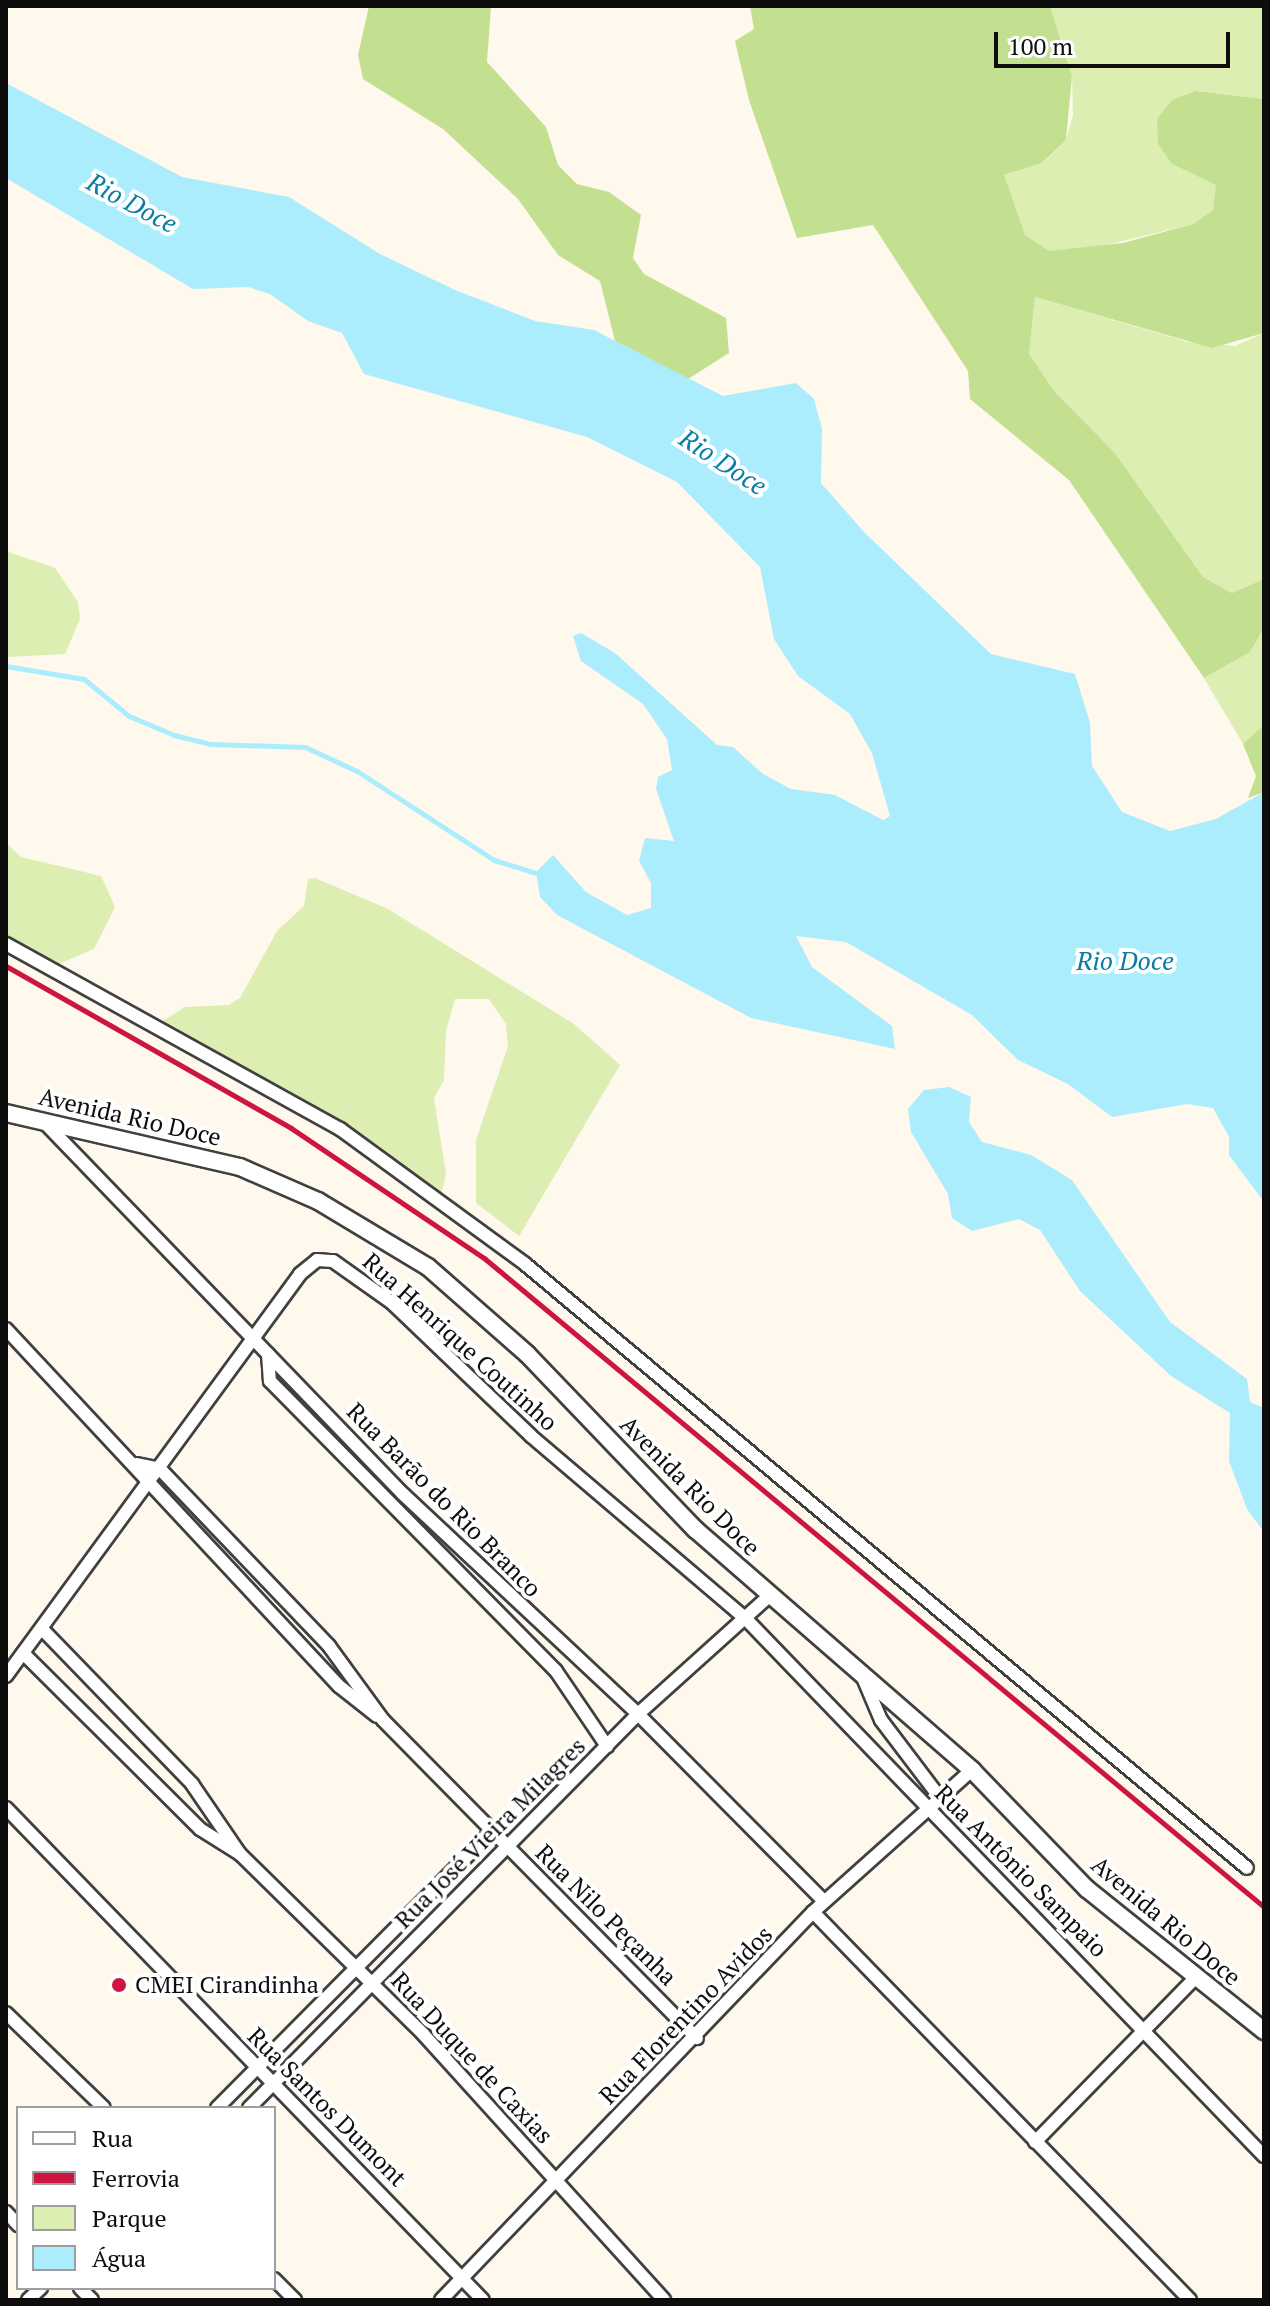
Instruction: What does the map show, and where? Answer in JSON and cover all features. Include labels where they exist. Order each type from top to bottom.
[{"type":"street","points":[[6,944],[340,1129],[525,1264],[1247,1868]]},
{"type":"street","name":"Avenida Rio Doce","points":[[6,1113],[240,1167],[318,1201],[404,1251],[527,1354],[653,1489],[864,1680],[972,1770],[1087,1889],[1194,1979],[1264,2031]]},
{"type":"street","name":"Rua Barão do Rio Branco","points":[[43,1120],[251,1341],[268,1354],[403,1494],[638,1714],[824,1901]]},
{"type":"street","name":"Rua Henrique Coutinho","points":[[6,1676],[300,1274],[317,1260],[333,1261],[392,1303],[531,1436],[745,1618]]},
{"type":"street","points":[[6,1329],[137,1464],[160,1469]]},
{"type":"street","points":[[268,1354],[270,1381],[556,1671],[607,1746]]},
{"type":"street","name":"Rua Nilo Peçanha","points":[[137,1464],[147,1485],[339,1686],[383,1720],[697,2038]]},
{"type":"street","name":"Rua Nilo Peçanha","points":[[160,1469],[329,1646],[383,1720]]},
{"type":"street","name":"Rua José Vieira Milagres","points":[[251,2106],[509,1849],[638,1714],[769,1596]]},
{"type":"street","name":"Rua Antônio Sampaio","points":[[745,1618],[1146,2029],[1264,2156]]},
{"type":"street","name":"Rua Duque de Caxias","points":[[42,1629],[192,1784],[240,1854],[371,1984],[664,2300]]},
{"type":"street","name":"Rua Duque de Caxias","points":[[23,1653],[200,1829],[240,1854]]},
{"type":"street","points":[[864,1680],[881,1720],[941,1799]]},
{"type":"street","name":"Rua Florentino Avidos","points":[[441,2300],[697,2038],[824,1901],[972,1770]]},
{"type":"street","name":"Rua Santos Dumont","points":[[6,1808],[483,2300]]},
{"type":"street","points":[[219,2106],[492,1831]]},
{"type":"street","points":[[813,1912],[1190,2300]]},
{"type":"street","points":[[1035,2142],[1194,1979]]},
{"type":"street","points":[[6,2013],[102,2106]]},
{"type":"street","points":[[276,2281],[295,2300]]},
{"type":"green space","points":[[369,6],[491,6],[487,62],[546,127],[558,165],[577,184],[609,192],[641,215],[633,258],[644,274],[726,318],[729,353],[688,379],[615,341],[600,281],[558,255],[518,199],[443,129],[363,79],[358,55]]},
{"type":"green space","points":[[750,6],[1050,6],[1072,76],[1066,140],[1042,163],[1004,175],[1025,235],[1049,251],[1123,243],[1193,224],[1213,210],[1216,185],[1172,164],[1158,144],[1157,119],[1172,100],[1196,91],[1264,99],[1264,333],[1212,348],[1035,297],[1029,354],[1055,392],[1115,453],[1203,577],[1232,593],[1264,579],[1264,628],[1250,652],[1204,678],[1069,480],[970,399],[968,371],[873,225],[797,238],[749,100],[735,41],[754,29]]},
{"type":"green space","points":[[1050,6],[1264,6],[1264,99],[1196,91],[1172,164],[1217,185],[1213,210],[1193,224],[1098,247],[1049,251],[1025,236],[1003,175],[1043,163],[1066,140],[1073,115],[1072,76]]},
{"type":"green space","points":[[1035,297],[1188,342],[1235,346],[1264,333],[1264,579],[1232,593],[1203,577],[1115,453],[1055,392],[1029,354]]},
{"type":"green space","points":[[6,551],[55,568],[78,602],[80,619],[65,654],[6,657]]},
{"type":"green space","points":[[1264,628],[1264,725],[1243,744],[1204,678],[1250,652]]},
{"type":"green space","points":[[1264,725],[1264,792],[1248,798],[1256,776],[1243,744]]},
{"type":"green space","points":[[6,843],[21,857],[101,876],[115,907],[94,949],[49,968],[6,944]]},
{"type":"green space","points":[[315,878],[388,909],[574,1024],[620,1065],[519,1236],[476,1203],[476,1140],[508,1046],[506,1024],[489,999],[455,999],[446,1031],[444,1080],[434,1098],[446,1174],[440,1199],[153,1027],[185,1007],[229,1005],[240,998],[277,931],[304,906],[308,879]]},
{"type":"water","name":"Rio Doce","points":[[6,83],[182,177],[289,197],[380,254],[455,290],[535,321],[594,330],[723,396],[796,383],[814,399],[822,429],[821,483],[864,532],[991,654],[1075,674],[1090,723],[1092,766],[1122,812],[1170,831],[1216,819],[1264,792],[1264,1202],[1229,1155],[1229,1137],[1213,1108],[1187,1104],[1112,1117],[1068,1084],[1018,1060],[972,1015],[846,942],[796,936],[812,967],[892,1026],[895,1049],[751,1018],[557,915],[540,897],[536,872],[553,855],[586,892],[627,915],[651,908],[651,883],[639,861],[645,838],[674,841],[656,789],[658,777],[672,770],[667,739],[643,704],[581,661],[573,636],[581,633],[615,653],[717,745],[733,747],[763,774],[791,789],[835,795],[883,820],[890,816],[872,753],[850,714],[798,676],[774,639],[760,567],[677,482],[587,437],[364,374],[342,333],[308,321],[270,294],[248,287],[193,289],[6,178]]},
{"type":"water","points":[[949,1087],[971,1097],[969,1122],[982,1142],[1031,1155],[1072,1180],[1170,1322],[1247,1379],[1250,1402],[1264,1408],[1264,1532],[1247,1509],[1229,1461],[1230,1413],[1171,1376],[1080,1291],[1040,1230],[1019,1219],[972,1231],[952,1218],[948,1194],[911,1132],[908,1109],[924,1090]]},
{"type":"waterway","points":[[6,666],[84,679],[129,716],[174,735],[211,744],[305,747],[357,771],[494,860],[539,874]]},
{"type":"railway","points":[[6,966],[291,1128],[484,1258],[1264,1907]]},
{"type":"place","name":"CMEI Cirandinha","points":[[119,1985]]}]
